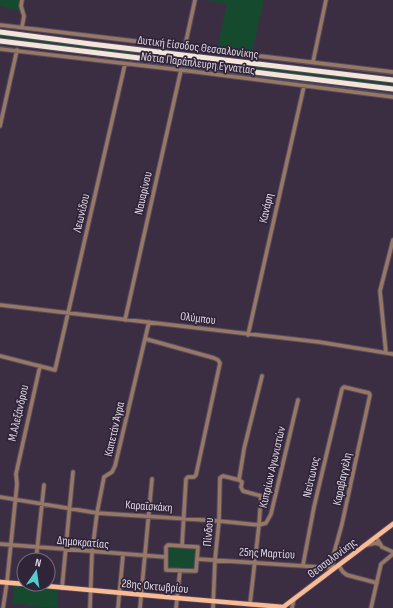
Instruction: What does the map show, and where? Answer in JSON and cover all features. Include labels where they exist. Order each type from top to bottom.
[{"type":"highway","name":"Δυτική Είσοδος Θεσσαλονίκης","points":[[0,32],[393,80]]},
{"type":"highway","name":"Δυτική Είσοδος Θεσσαλονίκης","points":[[0,41],[393,89]]},
{"type":"main road","name":"Θεσσαλονίκης","points":[[283,607],[393,524]]},
{"type":"main road","name":"28ης Οκτωβρίου","points":[[0,582],[16,583]]},
{"type":"main road","name":"28ης Οκτωβρίου","points":[[56,587],[283,607]]},
{"type":"street","points":[[22,0],[21,6],[24,16],[22,27]]},
{"type":"street","points":[[185,46],[195,0]]},
{"type":"street","points":[[313,62],[326,0]]},
{"type":"street","points":[[0,24],[393,72]]},
{"type":"street","name":"Νότια Παράπλευρη Εγνατίας","points":[[0,49],[393,97]]},
{"type":"street","points":[[0,126],[17,50]]},
{"type":"street","name":"Λεωνίδου","points":[[40,366],[55,370],[57,366],[125,64]]},
{"type":"street","name":"Ναυαρίνου","points":[[124,320],[181,70]]},
{"type":"street","name":"Κανάρη","points":[[248,335],[304,86]]},
{"type":"street","points":[[386,353],[380,291],[393,240]]},
{"type":"street","name":"Ολύμπου","points":[[0,305],[342,345],[393,354]]},
{"type":"street","name":"Καπετάν Άγρα","points":[[90,608],[92,590],[92,553],[97,513],[104,477],[112,472],[115,466],[150,322]]},
{"type":"street","points":[[146,339],[214,358],[220,363],[196,475],[195,477],[187,477],[182,546]]},
{"type":"street","points":[[0,356],[40,366]]},
{"type":"street","name":"Μ.Αλεξάνδρου","points":[[3,608],[8,582],[17,466],[40,366]]},
{"type":"street","points":[[250,604],[259,526],[260,496],[242,490],[242,482],[239,480],[244,449],[262,376]]},
{"type":"street","name":"Καραβαγγέλη","points":[[335,568],[334,553],[342,524],[370,395],[368,393],[343,387],[341,393]]},
{"type":"street","name":"Νεύτωνος","points":[[302,565],[341,393]]},
{"type":"street","name":"Κυπρίων Αγωνιστών","points":[[259,526],[266,523],[271,514],[298,400]]},
{"type":"street","points":[[62,588],[73,472]]},
{"type":"street","name":"Πίνδου","points":[[213,608],[221,477],[223,476],[239,480]]},
{"type":"street","points":[[140,608],[152,479]]},
{"type":"street","points":[[37,552],[44,485]]},
{"type":"street","name":"Καραϊσκάκη","points":[[0,497],[97,513],[183,518],[259,526]]},
{"type":"street","points":[[372,608],[381,564],[393,553],[384,549],[379,544],[376,537]]},
{"type":"street","points":[[364,546],[375,543],[379,544]]},
{"type":"street","name":"Δημοκρατίας","points":[[0,544],[92,553],[166,557]]},
{"type":"street","points":[[166,546],[182,546],[198,548],[196,571],[166,570],[166,546]]},
{"type":"street","points":[[118,608],[123,555]]},
{"type":"street","name":"25ης Μαρτίου","points":[[198,559],[335,568]]},
{"type":"street","points":[[335,568],[347,575],[377,583]]},
{"type":"street","points":[[176,608],[180,570]]},
{"type":"street","points":[[292,608],[294,599]]},
{"type":"green space","points":[[0,0],[21,0],[19,11],[0,6]]},
{"type":"green space","points":[[206,0],[264,0],[252,54],[217,49],[227,4]]},
{"type":"green space","points":[[0,35],[393,83],[393,86],[0,38]]},
{"type":"green space","points":[[168,547],[196,548],[195,570],[166,568]]},
{"type":"green space","points":[[14,586],[16,586],[16,592],[56,592],[56,587],[58,587],[57,608],[28,606],[26,604],[19,603],[12,605]]},
{"type":"waterway","points":[[0,27],[55,33]]},
{"type":"waterway","points":[[86,37],[393,75]]},
{"type":"waterway","points":[[0,46],[29,51]]},
{"type":"waterway","points":[[56,54],[199,69],[393,94]]}]
